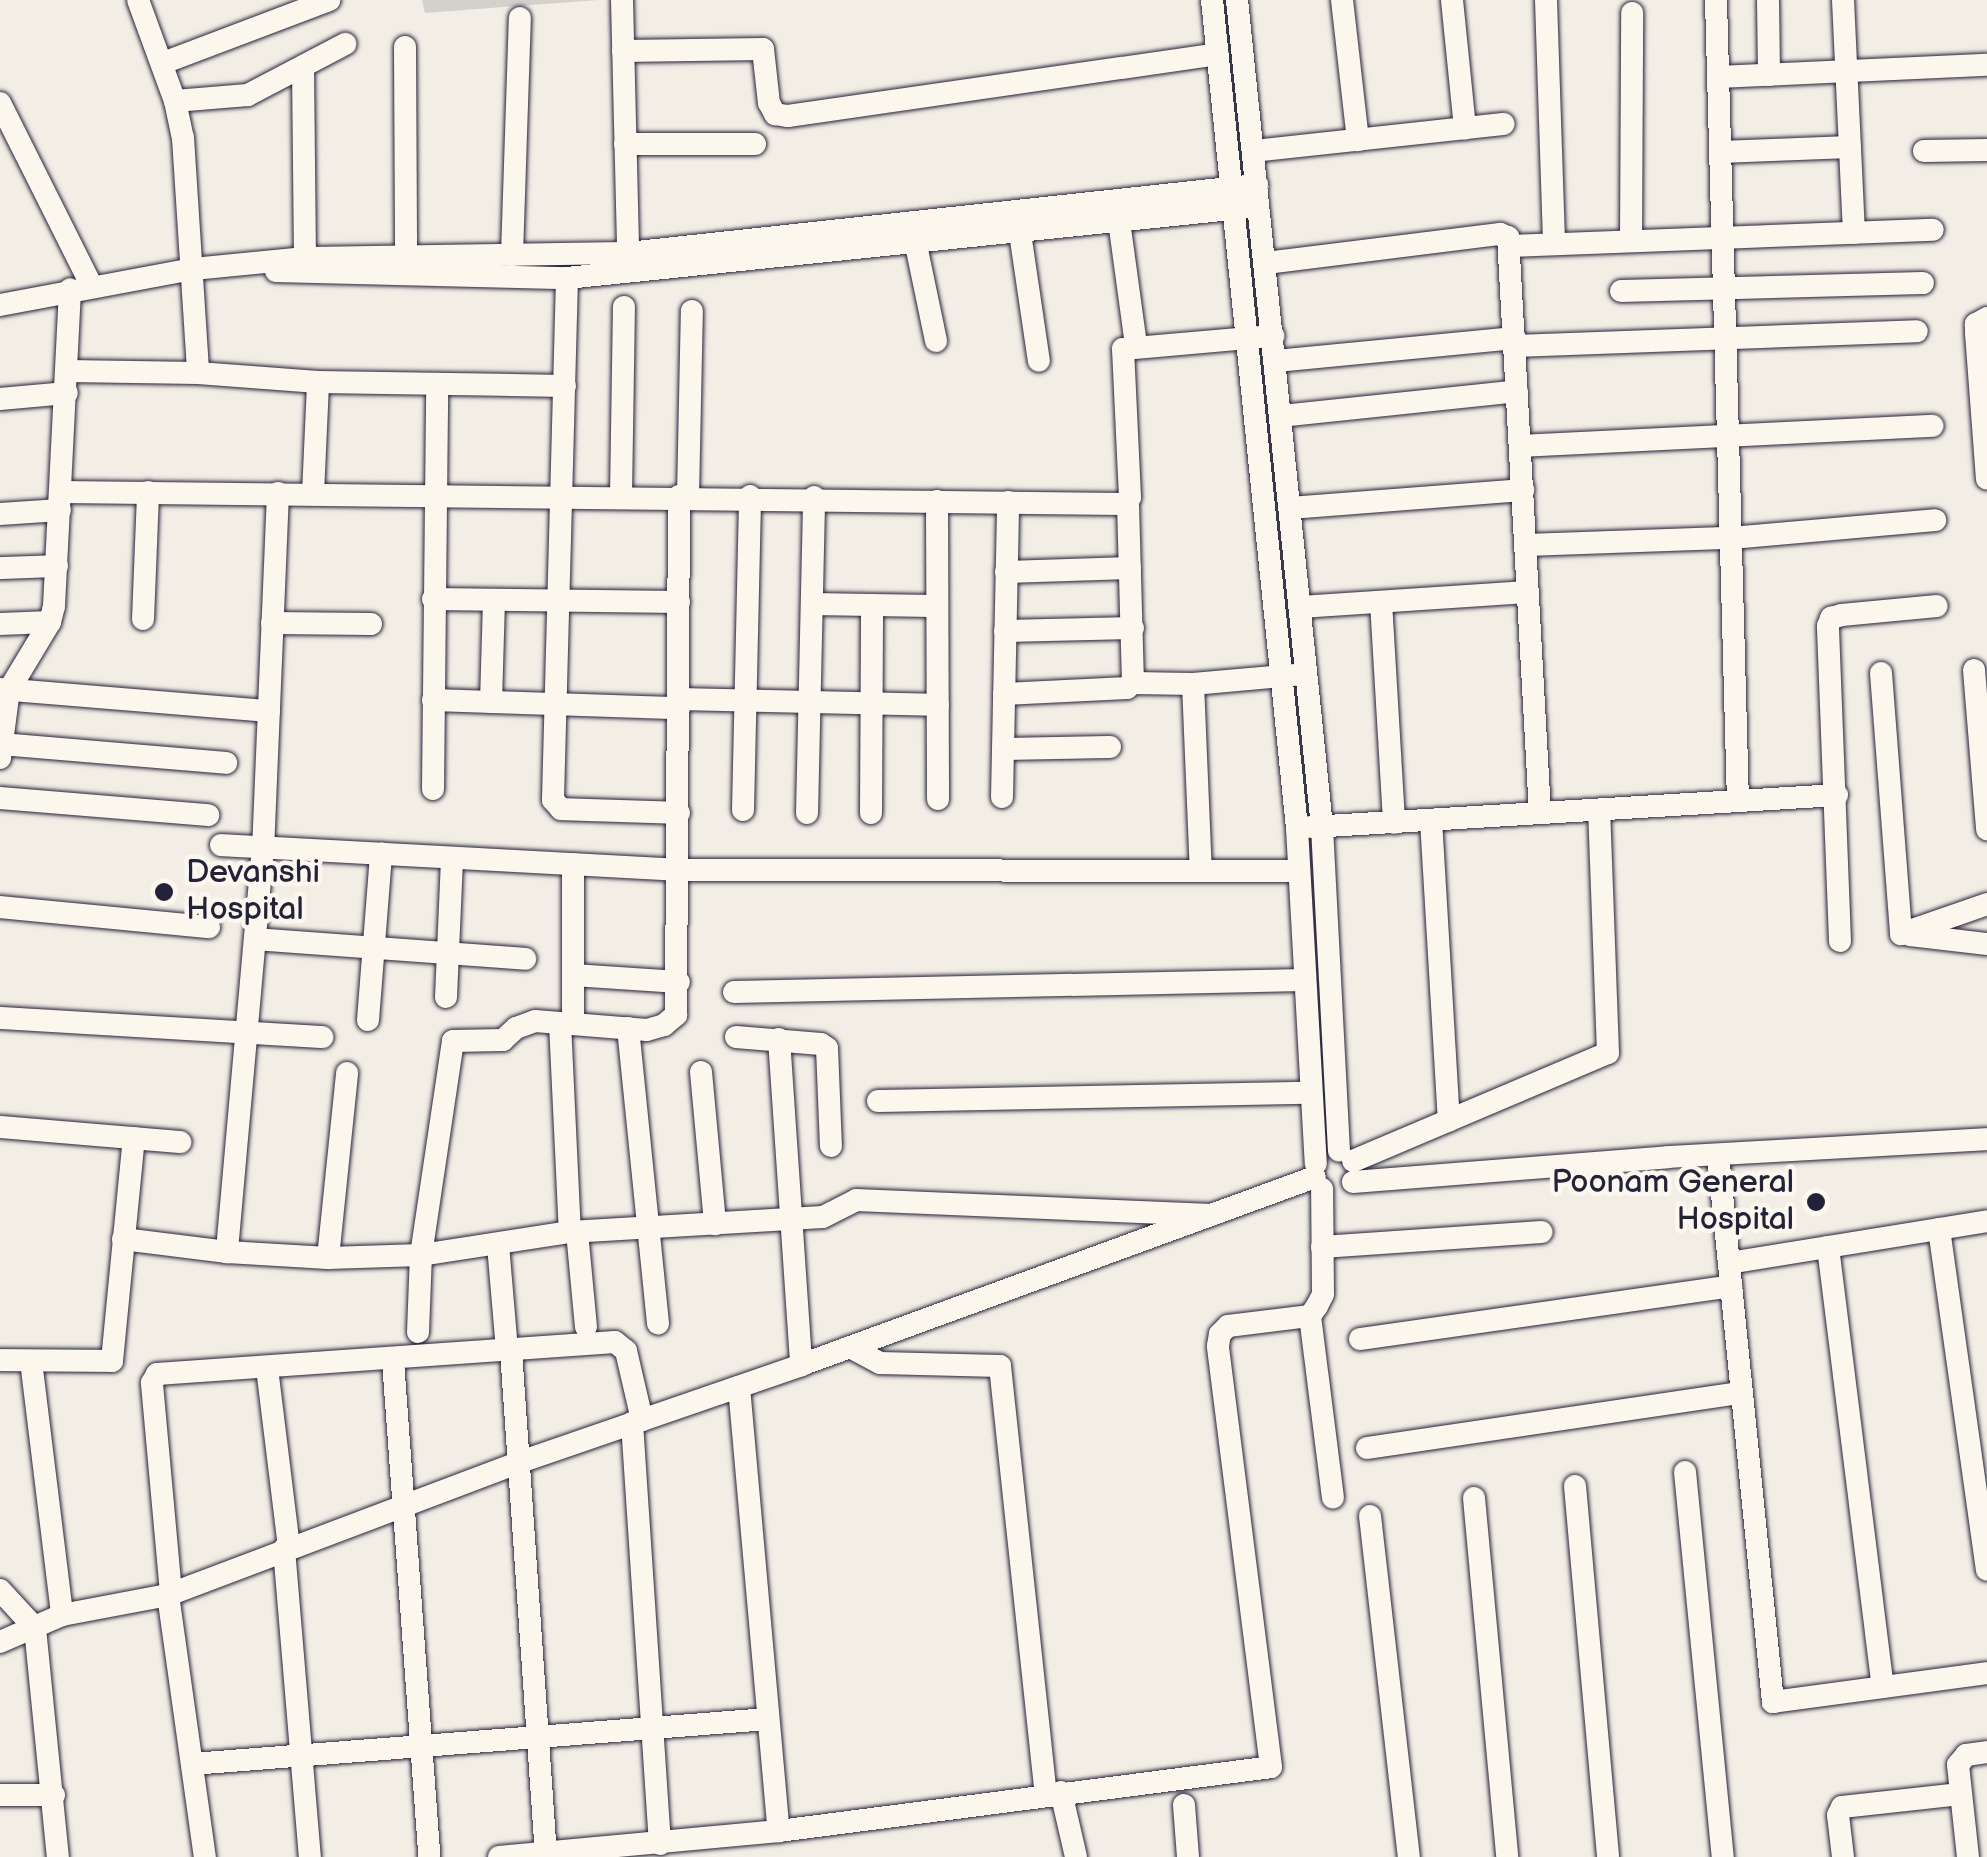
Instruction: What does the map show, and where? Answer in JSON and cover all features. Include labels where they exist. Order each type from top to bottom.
[{"type":"street","points":[[138,0],[175,101],[189,185],[198,374]]},
{"type":"street","points":[[622,0],[628,254]]},
{"type":"street","points":[[1212,0],[1297,828],[1309,1094],[1322,1247],[1323,1294],[1310,1316],[1333,1498]]},
{"type":"street","points":[[1237,0],[1322,827],[1348,1165],[1339,1192],[1317,1176]]},
{"type":"street","points":[[1342,0],[1358,140]]},
{"type":"street","points":[[1452,0],[1465,128]]},
{"type":"street","points":[[1546,0],[1554,244]]},
{"type":"street","points":[[1716,0],[1738,801]]},
{"type":"street","points":[[1768,0],[1769,75]]},
{"type":"street","points":[[1843,0],[1854,232]]},
{"type":"street","points":[[163,63],[316,2]]},
{"type":"street","points":[[1631,241],[1632,13]]},
{"type":"street","points":[[512,255],[520,18]]},
{"type":"street","points":[[175,101],[248,95],[345,44]]},
{"type":"street","points":[[405,47],[406,255]]},
{"type":"street","points":[[623,51],[764,49],[768,103],[775,114],[788,116],[1218,54]]},
{"type":"street","points":[[1718,77],[1987,64]]},
{"type":"street","points":[[303,67],[306,258]]},
{"type":"street","points":[[0,103],[81,287],[68,382],[58,566],[50,622],[4,690],[1,751],[226,763]]},
{"type":"street","points":[[1254,151],[1504,124]]},
{"type":"street","points":[[626,144],[755,144]]},
{"type":"street","points":[[1720,152],[1850,147]]},
{"type":"street","points":[[1924,151],[1987,150]]},
{"type":"street","points":[[0,305],[193,268],[306,258],[628,254],[1258,196]]},
{"type":"street","points":[[228,266],[308,274],[568,278],[1119,221],[1233,198]]},
{"type":"street","points":[[1119,221],[1136,345]]},
{"type":"street","points":[[1510,246],[1933,230]]},
{"type":"street","points":[[1020,232],[1039,361]]},
{"type":"street","points":[[1266,263],[1500,234],[1508,237],[1540,813]]},
{"type":"street","points":[[916,245],[936,340]]},
{"type":"street","points":[[568,278],[555,704],[557,806],[679,814]]},
{"type":"street","points":[[1621,290],[1923,283]]},
{"type":"street","points":[[621,496],[624,307]]},
{"type":"street","points":[[418,1332],[421,1255],[448,1047],[460,1040],[503,1040],[525,1023],[647,1030],[672,1021],[679,982],[679,602],[692,311]]},
{"type":"street","points":[[1987,318],[1976,324],[1976,333],[1987,479]]},
{"type":"street","points":[[1276,362],[1515,342],[1725,340],[1918,331]]},
{"type":"street","points":[[1133,683],[1122,349],[1273,336]]},
{"type":"street","points":[[0,400],[68,382],[198,374],[318,382],[564,386]]},
{"type":"street","points":[[313,494],[318,382]]},
{"type":"street","points":[[433,789],[436,384]]},
{"type":"street","points":[[1281,416],[1518,391]]},
{"type":"street","points":[[1520,446],[1728,439],[1933,426]]},
{"type":"street","points":[[1290,508],[1523,490]]},
{"type":"street","points":[[0,514],[61,501],[148,492],[1128,502]]},
{"type":"street","points":[[143,619],[148,492]]},
{"type":"street","points":[[227,1252],[263,847],[278,493]]},
{"type":"street","points":[[743,810],[750,496]]},
{"type":"street","points":[[807,812],[814,497]]},
{"type":"street","points":[[937,501],[938,799]]},
{"type":"street","points":[[1002,796],[1008,502]]},
{"type":"street","points":[[1526,545],[1731,538],[1935,520]]},
{"type":"street","points":[[0,568],[58,566]]},
{"type":"street","points":[[1006,572],[1130,568]]},
{"type":"street","points":[[1300,607],[1528,592]]},
{"type":"street","points":[[434,599],[679,602]]},
{"type":"street","points":[[490,702],[494,600]]},
{"type":"street","points":[[1381,602],[1394,823]]},
{"type":"street","points":[[812,604],[936,606]]},
{"type":"street","points":[[870,813],[872,605]]},
{"type":"street","points":[[1840,942],[1831,618],[1937,606]]},
{"type":"street","points":[[0,624],[50,622]]},
{"type":"street","points":[[272,622],[371,624]]},
{"type":"street","points":[[1005,631],[1132,628]]},
{"type":"street","points":[[1974,670],[1987,828]]},
{"type":"street","points":[[1004,694],[1127,688],[1133,683],[1193,684],[1307,673]]},
{"type":"street","points":[[1881,673],[1902,934]]},
{"type":"street","points":[[1193,684],[1201,871]]},
{"type":"street","points":[[4,690],[268,711]]},
{"type":"street","points":[[433,700],[555,704],[745,700],[938,705]]},
{"type":"street","points":[[1003,749],[1110,747]]},
{"type":"street","points":[[1297,828],[1836,795]]},
{"type":"street","points":[[0,798],[208,815]]},
{"type":"street","points":[[1348,1165],[1608,1052],[1600,810]]},
{"type":"street","points":[[1431,820],[1449,1120]]},
{"type":"street","points":[[221,845],[679,870],[1298,871]]},
{"type":"street","points":[[368,1020],[381,854]]},
{"type":"street","points":[[446,997],[452,858]]},
{"type":"street","points":[[573,864],[573,975],[566,1024],[574,1232],[586,1327]]},
{"type":"street","points":[[1902,934],[1987,904]]},
{"type":"street","points":[[0,907],[209,927]]},
{"type":"street","points":[[1902,934],[1987,944]]},
{"type":"street","points":[[255,939],[524,959]]},
{"type":"street","points":[[573,975],[679,982]]},
{"type":"street","points":[[734,992],[1304,980]]},
{"type":"street","points":[[0,1018],[322,1036]]},
{"type":"street","points":[[628,1028],[658,1323]]},
{"type":"street","points":[[736,1037],[821,1044],[830,1054],[831,1146]]},
{"type":"street","points":[[779,1039],[802,1365]]},
{"type":"street","points":[[701,1072],[714,1224]]},
{"type":"street","points":[[328,1258],[347,1073]]},
{"type":"street","points":[[878,1101],[1309,1094]]},
{"type":"street","points":[[0,1127],[180,1142]]},
{"type":"street","points":[[0,1360],[112,1361],[134,1138]]},
{"type":"street","points":[[0,1642],[62,1615],[170,1594],[520,1462],[802,1365],[1212,1215],[1317,1176],[1328,1152],[1348,1165],[1718,1155],[1987,1139]]},
{"type":"street","points":[[1718,1155],[1773,1702],[1987,1673]]},
{"type":"street","points":[[124,1239],[227,1252],[328,1258],[421,1255],[574,1232],[791,1220],[823,1216],[856,1200],[1212,1215]]},
{"type":"street","points":[[1360,1339],[1730,1275],[1828,1247],[1987,1221]]},
{"type":"street","points":[[1940,1229],[1987,1570]]},
{"type":"street","points":[[1322,1247],[1541,1232]]},
{"type":"street","points":[[498,1246],[520,1462],[546,1855]]},
{"type":"street","points":[[1828,1247],[1883,1687]]},
{"type":"street","points":[[500,1857],[627,1852],[660,1844],[1271,1767],[1218,1346],[1220,1334],[1237,1323],[1310,1316]]},
{"type":"street","points":[[205,1857],[170,1594],[152,1379],[157,1374],[393,1361],[607,1342],[622,1346],[637,1421],[660,1844]]},
{"type":"street","points":[[850,1347],[880,1363],[1000,1366],[1053,1793],[1076,1857]]},
{"type":"street","points":[[31,1361],[62,1615]]},
{"type":"street","points":[[393,1361],[429,1857]]},
{"type":"street","points":[[267,1368],[287,1548],[310,1857]]},
{"type":"street","points":[[739,1386],[779,1831]]},
{"type":"street","points":[[1367,1448],[1742,1393]]},
{"type":"street","points":[[1684,1472],[1723,1857]]},
{"type":"street","points":[[1575,1486],[1608,1857]]},
{"type":"street","points":[[1474,1498],[1508,1857]]},
{"type":"street","points":[[1370,1516],[1409,1857]]},
{"type":"street","points":[[0,1590],[34,1628],[58,1857]]},
{"type":"street","points":[[192,1764],[768,1718]]},
{"type":"street","points":[[1968,1857],[1960,1794],[1961,1758],[1987,1752]]},
{"type":"street","points":[[1842,1857],[1838,1815],[1842,1807],[1960,1794]]},
{"type":"street","points":[[0,1795],[54,1795]]},
{"type":"street","points":[[1184,1805],[1188,1857]]},
{"type":"shaded area","points":[[422,0],[598,0],[425,13]]},
{"type":"place","name":"Devanshi Hospital","points":[[164,892]]},
{"type":"place","name":"Poonam General Hospital","points":[[1816,1202]]}]
